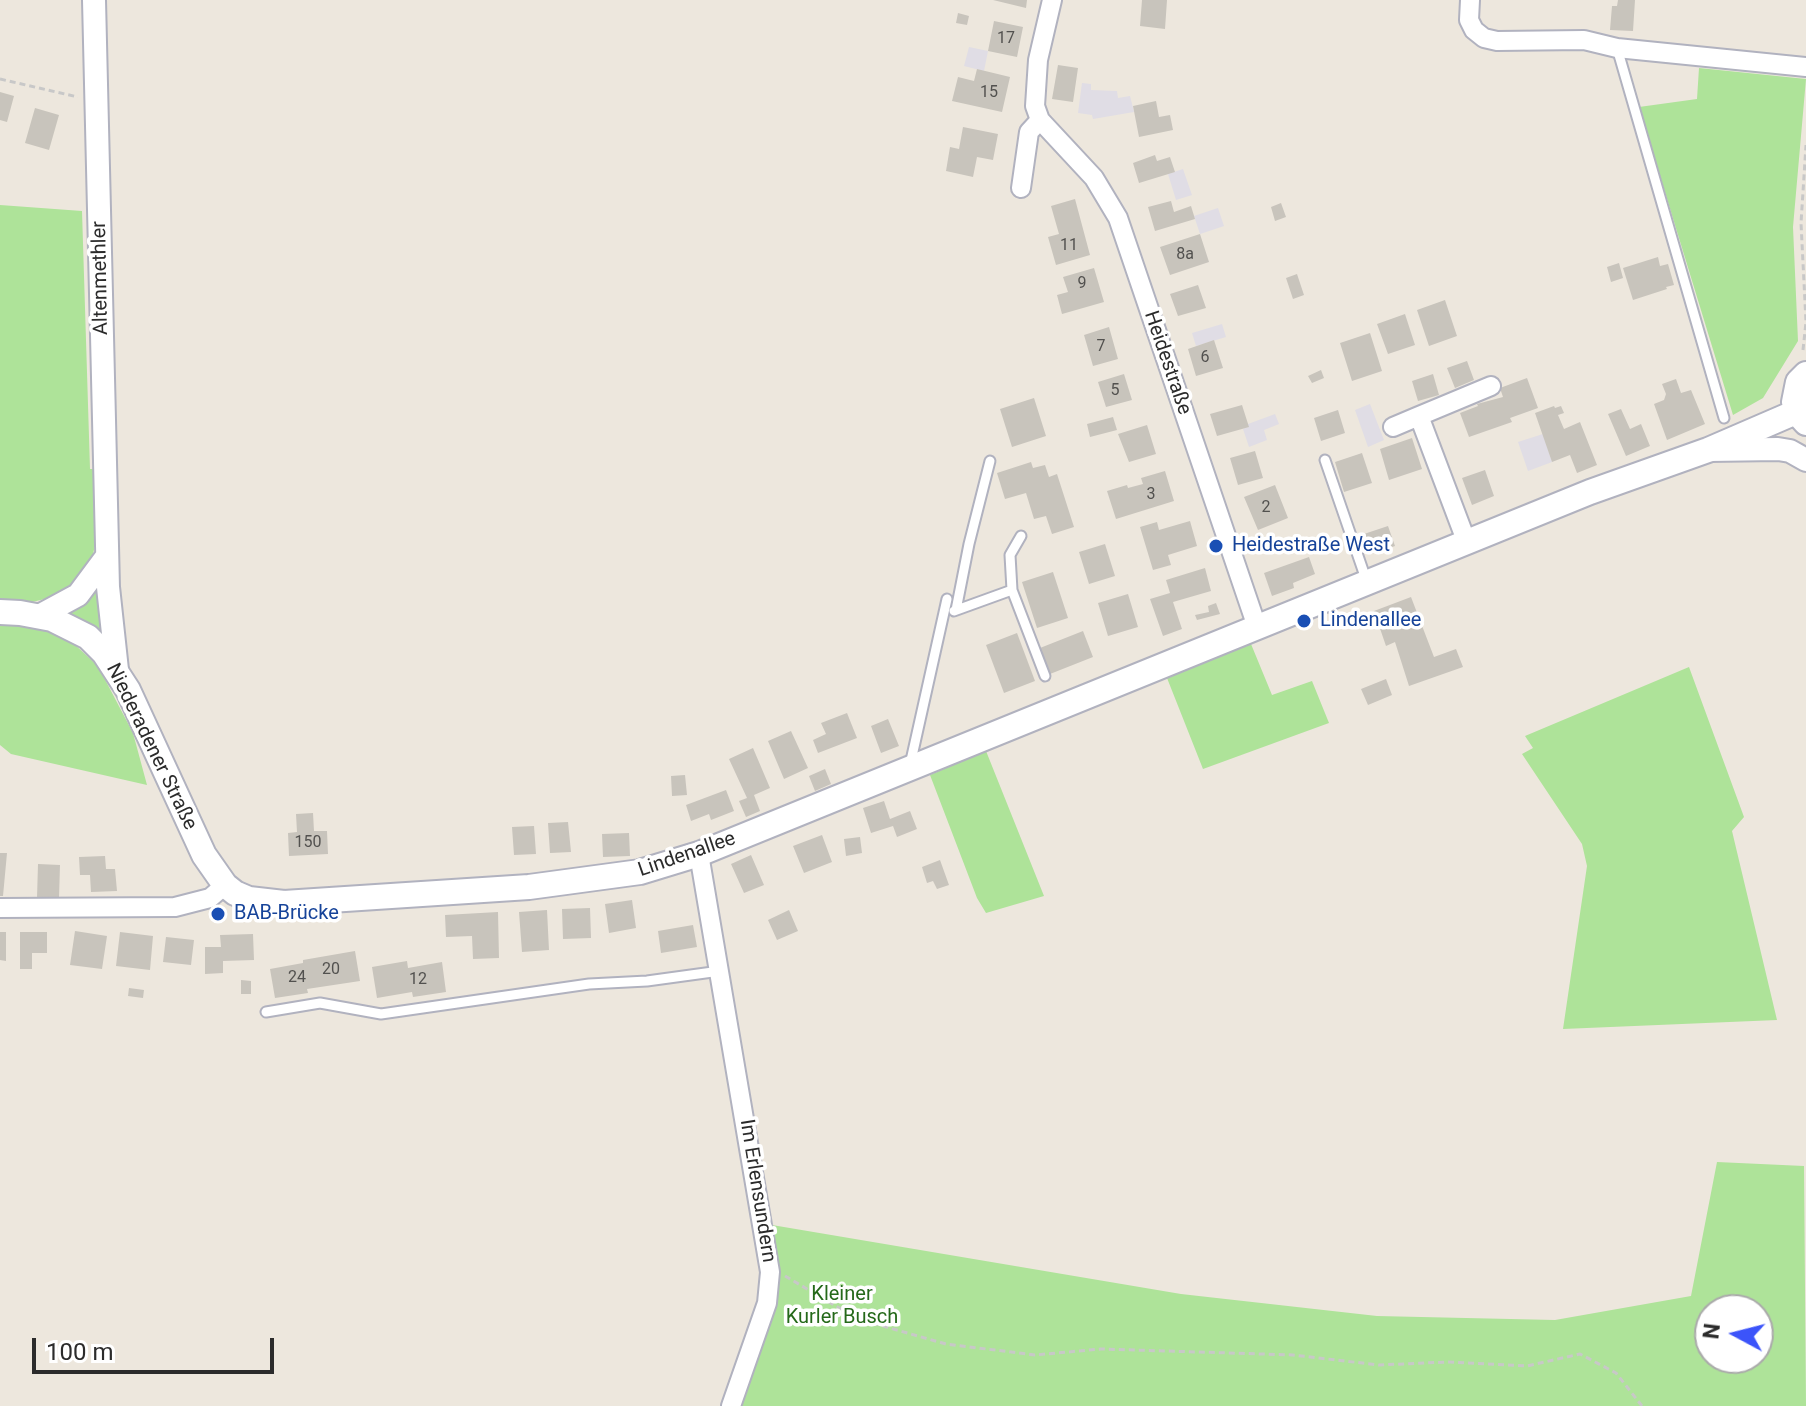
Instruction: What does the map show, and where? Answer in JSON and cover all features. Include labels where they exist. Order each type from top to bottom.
[{"type":"main road","points":[[1801,417],[1794,392],[1804,362]]},
{"type":"main road","name":"Lindenallee","points":[[225,885],[249,899],[284,903],[515,888],[612,877],[661,867],[1590,492],[1801,417]]},
{"type":"main road","name":"Niederadener Straße","points":[[0,612],[41,615],[68,625],[88,637],[104,653],[117,670],[204,855],[225,885]]},
{"type":"street","name":"Altenmethler","points":[[94,0],[107,556],[117,670]]},
{"type":"street","points":[[1021,188],[1029,132],[1040,120],[1035,106],[1035,85],[1052,0]]},
{"type":"street","points":[[1470,0],[1469,20],[1474,30],[1484,38],[1497,41],[1584,40],[1617,48],[1806,67]]},
{"type":"street","name":"Heidestraße","points":[[1040,120],[1094,178],[1118,218],[1257,627]]},
{"type":"street","points":[[1393,427],[1491,386]]},
{"type":"street","points":[[1419,416],[1467,543]]},
{"type":"street","name":"Lindenallee","points":[[1708,450],[1778,449],[1790,451],[1806,460]]},
{"type":"street","points":[[41,615],[78,595],[107,556]]},
{"type":"street","name":"Im Erlensundern","points":[[699,854],[770,1272],[767,1303],[731,1406]]},
{"type":"street","points":[[0,908],[175,907],[210,898],[225,885]]},
{"type":"lane","points":[[1617,48],[1724,418]]},
{"type":"lane","points":[[1325,460],[1367,583]]},
{"type":"lane","points":[[956,610],[990,461]]},
{"type":"lane","points":[[1021,536],[1010,555],[1012,590],[1045,676]]},
{"type":"lane","points":[[943,615],[1012,590]]},
{"type":"lane","points":[[909,769],[947,599]]},
{"type":"lane","points":[[266,1012],[320,1003],[381,1014],[589,984],[647,981],[720,971]]},
{"type":"path","points":[[0,79],[97,102]]},
{"type":"path","points":[[1804,362],[1806,322],[1801,223],[1806,145]]},
{"type":"path","points":[[770,1272],[783,1275],[858,1319],[946,1344],[1035,1355],[1101,1349],[1293,1355],[1379,1365],[1448,1362],[1527,1366],[1580,1354],[1616,1373],[1642,1406]]},
{"type":"shaded area","points":[[969,47],[988,51],[984,71],[964,66]]},
{"type":"shaded area","points":[[1082,83],[1091,84],[1091,90],[1117,91],[1118,98],[1130,96],[1134,112],[1093,119],[1092,115],[1078,113]]},
{"type":"shaded area","points":[[1183,169],[1192,195],[1176,200],[1168,174]]},
{"type":"shaded area","points":[[1218,208],[1224,226],[1200,234],[1194,216]]},
{"type":"shaded area","points":[[1222,324],[1226,337],[1196,346],[1192,333]]},
{"type":"shaded area","points":[[1370,404],[1384,440],[1368,447],[1355,410]]},
{"type":"shaded area","points":[[1275,414],[1279,424],[1264,430],[1267,440],[1249,447],[1243,429],[1248,424]]},
{"type":"shaded area","points":[[1543,434],[1552,462],[1528,471],[1518,442]]},
{"type":"green space","points":[[1699,68],[1806,79],[1793,227],[1798,341],[1763,398],[1733,415],[1639,107],[1697,99]]},
{"type":"green space","points":[[0,205],[82,211],[90,469],[98,469],[98,531],[92,559],[75,583],[53,597],[28,603],[0,603]]},
{"type":"green space","points":[[100,584],[107,644],[65,614]]},
{"type":"green space","points":[[0,623],[49,630],[73,643],[98,666],[133,733],[147,785],[11,754],[0,745]]},
{"type":"green space","points":[[1251,644],[1272,695],[1312,681],[1329,723],[1203,769],[1167,678]]},
{"type":"green space","points":[[1689,667],[1744,817],[1732,831],[1777,1020],[1563,1029],[1587,866],[1582,844],[1522,754],[1533,748],[1525,736]]},
{"type":"green space","points":[[986,751],[1044,896],[986,913],[977,898],[930,775]]},
{"type":"green space","name":"Kleiner Kurler Busch","points":[[1717,1162],[1804,1166],[1806,1406],[739,1406],[777,1270],[772,1225],[1181,1294],[1377,1316],[1555,1320],[1691,1296]]},
{"type":"building","points":[[993,0],[1027,0],[1026,8]]},
{"type":"building","points":[[1142,0],[1167,0],[1165,29],[1140,26]]},
{"type":"building","points":[[1618,0],[1635,0],[1633,31],[1610,30],[1612,6],[1617,6]]},
{"type":"building","points":[[958,13],[969,16],[967,25],[956,23]]},
{"type":"building","points":[[994,21],[1023,27],[1017,57],[988,51]]},
{"type":"building","points":[[1058,65],[1078,68],[1073,102],[1052,99]]},
{"type":"building","points":[[977,69],[1010,77],[1002,112],[952,101],[958,77],[974,81]]},
{"type":"building","points":[[0,92],[14,96],[7,122],[0,120]]},
{"type":"building","points":[[1156,101],[1159,117],[1170,115],[1173,130],[1139,137],[1133,106]]},
{"type":"building","points":[[35,108],[59,115],[49,150],[25,143]]},
{"type":"building","points":[[963,127],[998,134],[993,160],[977,157],[973,177],[946,171],[950,147],[959,149]]},
{"type":"building","points":[[1155,155],[1157,161],[1170,157],[1175,172],[1139,183],[1133,163]]},
{"type":"building","points":[[1075,199],[1090,255],[1056,265],[1048,237],[1059,234],[1051,206]]},
{"type":"building","points":[[1171,201],[1174,212],[1191,206],[1195,219],[1155,231],[1148,207]]},
{"type":"building","points":[[1281,203],[1286,217],[1275,221],[1271,207]]},
{"type":"building","points":[[1200,234],[1209,262],[1170,275],[1160,247]]},
{"type":"building","points":[[1658,257],[1660,266],[1668,264],[1674,285],[1633,300],[1623,268]]},
{"type":"building","points":[[1619,263],[1623,278],[1611,282],[1607,267]]},
{"type":"building","points":[[1094,268],[1104,302],[1062,314],[1057,295],[1068,292],[1063,277]]},
{"type":"building","points":[[1297,274],[1304,295],[1293,299],[1286,278]]},
{"type":"building","points":[[1198,285],[1206,308],[1178,316],[1170,294]]},
{"type":"building","points":[[1445,300],[1457,336],[1429,346],[1417,310]]},
{"type":"building","points":[[1405,314],[1415,345],[1388,354],[1377,324]]},
{"type":"building","points":[[1109,327],[1118,359],[1093,366],[1084,335]]},
{"type":"building","points":[[1370,333],[1382,371],[1352,381],[1340,343]]},
{"type":"building","points":[[1214,340],[1223,368],[1196,376],[1188,349]]},
{"type":"building","points":[[1467,361],[1474,380],[1455,388],[1447,368]]},
{"type":"building","points":[[1321,370],[1324,378],[1312,383],[1308,376]]},
{"type":"building","points":[[1124,374],[1132,400],[1106,407],[1098,382]]},
{"type":"building","points":[[1433,374],[1439,395],[1418,401],[1412,381]]},
{"type":"building","points":[[1527,378],[1538,408],[1510,418],[1512,422],[1469,437],[1460,413],[1477,404],[1503,397],[1500,388]]},
{"type":"building","points":[[1676,379],[1681,393],[1691,390],[1705,424],[1667,440],[1654,404],[1664,400],[1666,394],[1662,384]]},
{"type":"building","points":[[1034,398],[1046,436],[1012,447],[1000,409]]},
{"type":"building","points":[[1242,405],[1249,427],[1217,436],[1210,414]]},
{"type":"building","points":[[1561,406],[1564,413],[1558,415],[1564,429],[1580,422],[1597,465],[1577,473],[1570,455],[1552,462],[1535,413]]},
{"type":"building","points":[[1621,409],[1630,429],[1641,424],[1650,446],[1626,456],[1608,414]]},
{"type":"building","points":[[1338,410],[1345,433],[1321,441],[1314,418]]},
{"type":"building","points":[[1113,417],[1117,430],[1090,437],[1087,424]]},
{"type":"building","points":[[1147,425],[1156,454],[1129,462],[1118,434]]},
{"type":"building","points":[[1412,438],[1422,469],[1389,480],[1380,449]]},
{"type":"building","points":[[1255,451],[1263,478],[1238,485],[1230,458]]},
{"type":"building","points":[[1362,453],[1372,483],[1344,492],[1335,462]]},
{"type":"building","points":[[1031,462],[1033,468],[1045,465],[1049,477],[1057,474],[1074,527],[1052,534],[1046,516],[1034,519],[1026,493],[1005,499],[997,473]]},
{"type":"building","points":[[1485,470],[1494,496],[1472,505],[1462,478]]},
{"type":"building","points":[[1165,471],[1174,501],[1116,519],[1107,491],[1143,484],[1141,478]]},
{"type":"building","points":[[1275,485],[1288,518],[1258,530],[1244,497]]},
{"type":"building","points":[[1190,521],[1197,546],[1168,555],[1171,565],[1153,570],[1140,527],[1157,522],[1159,530]]},
{"type":"building","points":[[1388,526],[1395,546],[1371,554],[1364,534]]},
{"type":"building","points":[[1105,544],[1115,576],[1089,584],[1079,552]]},
{"type":"building","points":[[1309,557],[1315,574],[1293,583],[1294,588],[1272,596],[1264,573]]},
{"type":"building","points":[[1205,568],[1211,591],[1173,602],[1182,629],[1163,636],[1150,599],[1170,593],[1166,580]]},
{"type":"building","points":[[1053,572],[1068,618],[1037,628],[1022,582]]},
{"type":"building","points":[[1128,594],[1138,627],[1108,636],[1098,603]]},
{"type":"building","points":[[1411,597],[1434,657],[1456,649],[1463,667],[1409,686],[1395,642],[1386,646],[1374,611]]},
{"type":"building","points":[[1216,603],[1220,614],[1197,620],[1195,615],[1209,612],[1208,606]]},
{"type":"building","points":[[1083,631],[1093,657],[1050,674],[1040,648]]},
{"type":"building","points":[[1017,633],[1035,681],[1004,693],[986,645]]},
{"type":"building","points":[[1386,679],[1392,695],[1368,705],[1361,689]]},
{"type":"building","points":[[847,713],[857,738],[818,753],[813,740],[826,734],[821,723]]},
{"type":"building","points":[[888,719],[899,746],[881,753],[871,726]]},
{"type":"building","points":[[791,731],[808,768],[784,779],[768,741]]},
{"type":"building","points":[[753,748],[770,788],[754,795],[760,811],[746,817],[739,801],[747,798],[729,759]]},
{"type":"building","points":[[825,769],[831,784],[815,791],[809,776]]},
{"type":"building","points":[[685,775],[687,795],[672,796],[671,776]]},
{"type":"building","points":[[726,790],[734,811],[711,820],[709,814],[691,821],[686,805]]},
{"type":"building","points":[[884,801],[890,819],[910,811],[917,829],[897,837],[893,826],[871,833],[863,808]]},
{"type":"building","points":[[313,813],[314,831],[327,831],[328,854],[289,856],[288,833],[297,832],[296,814]]},
{"type":"building","points":[[568,822],[571,852],[550,853],[548,823]]},
{"type":"building","points":[[534,826],[536,854],[514,855],[512,827]]},
{"type":"building","points":[[629,833],[630,856],[603,857],[602,834]]},
{"type":"building","points":[[822,835],[832,862],[804,873],[793,846]]},
{"type":"building","points":[[860,837],[862,853],[846,856],[844,839]]},
{"type":"building","points":[[0,853],[7,853],[3,896],[0,896]]},
{"type":"building","points":[[751,855],[764,885],[744,893],[731,864]]},
{"type":"building","points":[[105,856],[106,869],[115,869],[117,891],[91,892],[90,875],[80,875],[79,857]]},
{"type":"building","points":[[940,860],[949,885],[937,889],[933,881],[927,883],[922,867]]},
{"type":"building","points":[[38,864],[60,865],[59,898],[37,898]]},
{"type":"building","points":[[632,900],[636,928],[609,933],[605,904]]},
{"type":"building","points":[[590,908],[591,938],[563,939],[562,909]]},
{"type":"building","points":[[547,910],[549,950],[522,952],[519,912]]},
{"type":"building","points":[[789,910],[798,931],[777,940],[768,920]]},
{"type":"building","points":[[498,912],[499,958],[473,959],[472,936],[446,937],[445,915]]},
{"type":"building","points":[[693,925],[697,947],[661,953],[658,931]]},
{"type":"building","points":[[75,931],[107,936],[102,969],[70,965]]},
{"type":"building","points":[[0,932],[6,932],[6,961],[0,960]]},
{"type":"building","points":[[20,932],[47,932],[47,953],[32,953],[32,969],[20,969]]},
{"type":"building","points":[[120,932],[153,936],[150,970],[116,966]]},
{"type":"building","points":[[253,934],[254,960],[223,961],[223,973],[205,974],[205,947],[221,947],[220,935]]},
{"type":"building","points":[[166,937],[194,940],[191,965],[163,962]]},
{"type":"building","points":[[355,951],[360,981],[307,989],[308,993],[275,998],[270,969]]},
{"type":"building","points":[[407,961],[408,968],[442,962],[446,992],[413,997],[412,992],[377,998],[372,967]]},
{"type":"building","points":[[241,980],[251,981],[251,994],[241,994]]},
{"type":"building","points":[[129,988],[144,990],[143,998],[128,996]]},
{"type":"place","name":"Heidestraße West","points":[[1216,546]]},
{"type":"place","name":"Lindenallee","points":[[1304,621]]},
{"type":"place","name":"BAB-Brücke","points":[[218,914]]}]
